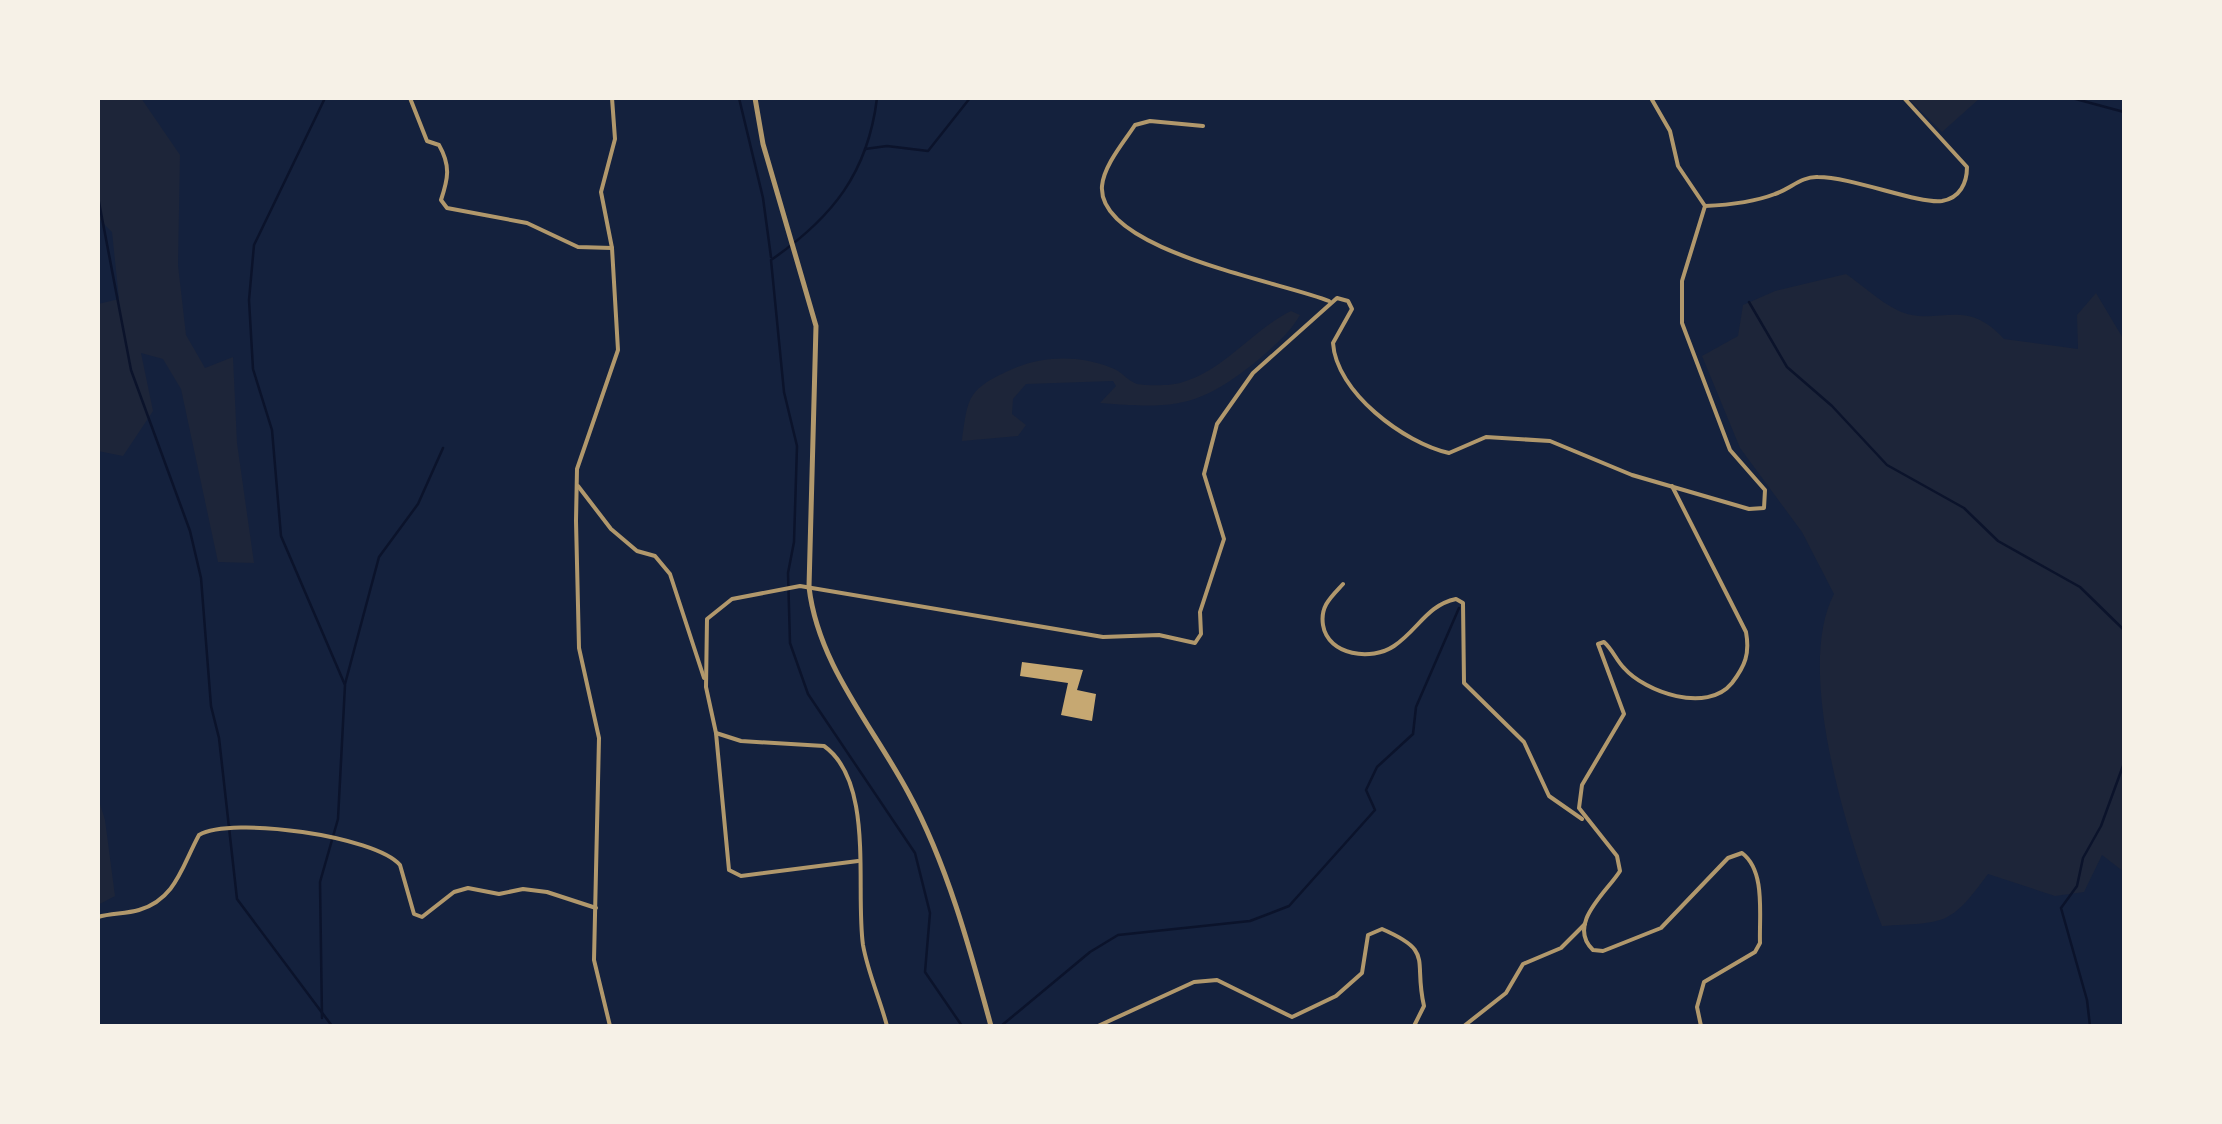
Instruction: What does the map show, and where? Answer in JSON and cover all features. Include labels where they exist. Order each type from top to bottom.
[{"type":"street","points":[[410,98],[426,142],[439,145],[444,155],[449,179],[442,200],[447,208],[512,218],[578,247],[612,248]]},
{"type":"street","points":[[610,1026],[594,960],[599,738],[578,648],[578,486],[579,459],[608,389],[618,350],[612,248],[601,192],[615,139],[612,98]]},
{"type":"street","points":[[755,98],[762,144],[798,260],[817,340],[809,587],[820,640],[930,836],[991,1026]]},
{"type":"street","points":[[1651,98],[1670,131],[1678,166],[1706,206]]},
{"type":"street","points":[[1706,206],[1776,194],[1814,176],[1925,199],[1942,201],[1957,195],[1967,182],[1967,167],[1904,98]]},
{"type":"street","points":[[1203,126],[1150,121],[1135,125],[1104,178],[1102,194],[1109,210],[1128,228],[1169,249],[1220,270],[1330,302]]},
{"type":"street","points":[[706,687],[704,629],[714,609],[732,599],[800,586],[1102,637],[1158,635],[1195,644],[1201,634],[1200,612],[1224,539],[1204,474],[1217,424],[1252,373],[1330,302],[1343,298],[1352,309],[1333,343],[1344,378],[1410,438],[1448,453],[1486,437],[1550,441],[1632,475],[1758,510],[1768,504],[1765,490],[1730,450],[1682,322],[1682,281],[1706,206]]},
{"type":"street","points":[[1586,822],[1579,808],[1582,785],[1624,714],[1598,644],[1604,642],[1624,669],[1640,678],[1676,696],[1694,698],[1727,689],[1744,668],[1749,649],[1746,632],[1671,484]]},
{"type":"street","points":[[578,486],[612,529],[637,551],[656,556],[670,574],[706,687],[716,734],[729,870],[741,876],[858,861]]},
{"type":"street","points":[[1343,584],[1324,604],[1322,623],[1327,637],[1341,650],[1357,654],[1394,647],[1443,602],[1456,599],[1463,603],[1464,683],[1524,742],[1549,796],[1586,822],[1617,856],[1620,871],[1585,924],[1560,948],[1522,964],[1506,993],[1482,1016],[1464,1026]]},
{"type":"street","points":[[716,734],[759,743],[811,742],[832,752],[854,798],[862,940],[887,1026]]},
{"type":"street","points":[[98,917],[139,910],[159,901],[174,886],[199,836],[236,826],[344,840],[389,854],[400,865],[414,914],[422,917],[454,892],[468,888],[500,894],[523,889],[547,892],[596,908]]},
{"type":"street","points":[[1585,924],[1587,945],[1603,950],[1661,928],[1728,858],[1742,853],[1751,860],[1756,874],[1760,943],[1755,952],[1704,982],[1697,1008],[1701,1026]]},
{"type":"street","points":[[1098,1026],[1194,982],[1217,980],[1292,1018],[1336,996],[1362,973],[1368,935],[1382,929],[1412,942],[1419,953],[1419,994],[1424,1006],[1414,1026]]},
{"type":"shaded area","points":[[98,98],[141,98],[180,155],[178,265],[186,335],[205,368],[233,357],[237,443],[254,563],[218,562],[181,389],[163,359],[141,353],[153,411],[123,456],[98,451],[98,304],[119,299],[112,232],[98,218]]},
{"type":"shaded area","points":[[1908,98],[1980,98],[1942,132]]},
{"type":"shaded area","points":[[1846,274],[1890,306],[1911,315],[1963,315],[1990,326],[2004,339],[2078,349],[2077,315],[2096,293],[2124,340],[2124,872],[2102,855],[2084,892],[2055,896],[1988,874],[1964,904],[1944,918],[1882,926],[1842,806],[1823,712],[1823,627],[1834,594],[1802,532],[1740,448],[1702,356],[1738,336],[1743,305],[1775,291]]},
{"type":"shaded area","points":[[1291,311],[1300,315],[1276,344],[1237,376],[1202,396],[1167,405],[1126,405],[1100,403],[1116,386],[1113,381],[1026,384],[1013,399],[1012,414],[1026,425],[1018,436],[962,441],[968,405],[977,390],[1020,366],[1072,359],[1112,368],[1137,384],[1179,383],[1213,368]]},
{"type":"shaded area","points":[[98,798],[105,820],[115,896],[98,905]]},
{"type":"building","points":[[1022,662],[1083,670],[1077,690],[1096,694],[1092,721],[1061,715],[1068,683],[1020,676]]},
{"type":"waterway","points":[[322,1018],[320,882],[338,819],[345,685],[281,536],[272,430],[253,369],[249,300],[254,245],[325,98]]},
{"type":"waterway","points":[[739,98],[763,198],[771,257]]},
{"type":"waterway","points":[[877,98],[865,149],[844,191],[812,228],[771,260],[784,392],[797,446],[794,542],[788,573],[790,643],[808,694],[915,853],[930,913],[925,972],[962,1026]]},
{"type":"waterway","points":[[865,149],[887,146],[928,151],[970,98]]},
{"type":"waterway","points":[[2072,98],[2124,112]]},
{"type":"waterway","points":[[98,197],[131,370],[190,531],[201,578],[211,706],[219,738],[237,899],[332,1026]]},
{"type":"waterway","points":[[1749,302],[1787,367],[1832,406],[1887,465],[1964,508],[1998,541],[2080,587],[2124,630]]},
{"type":"waterway","points":[[345,684],[379,557],[418,504],[443,448]]},
{"type":"waterway","points":[[1001,1026],[1090,952],[1118,935],[1250,921],[1289,906],[1375,810],[1366,790],[1377,767],[1413,734],[1416,707],[1459,608]]},
{"type":"waterway","points":[[2090,1026],[2087,1000],[2061,908],[2077,886],[2083,858],[2101,826],[2124,763]]}]
